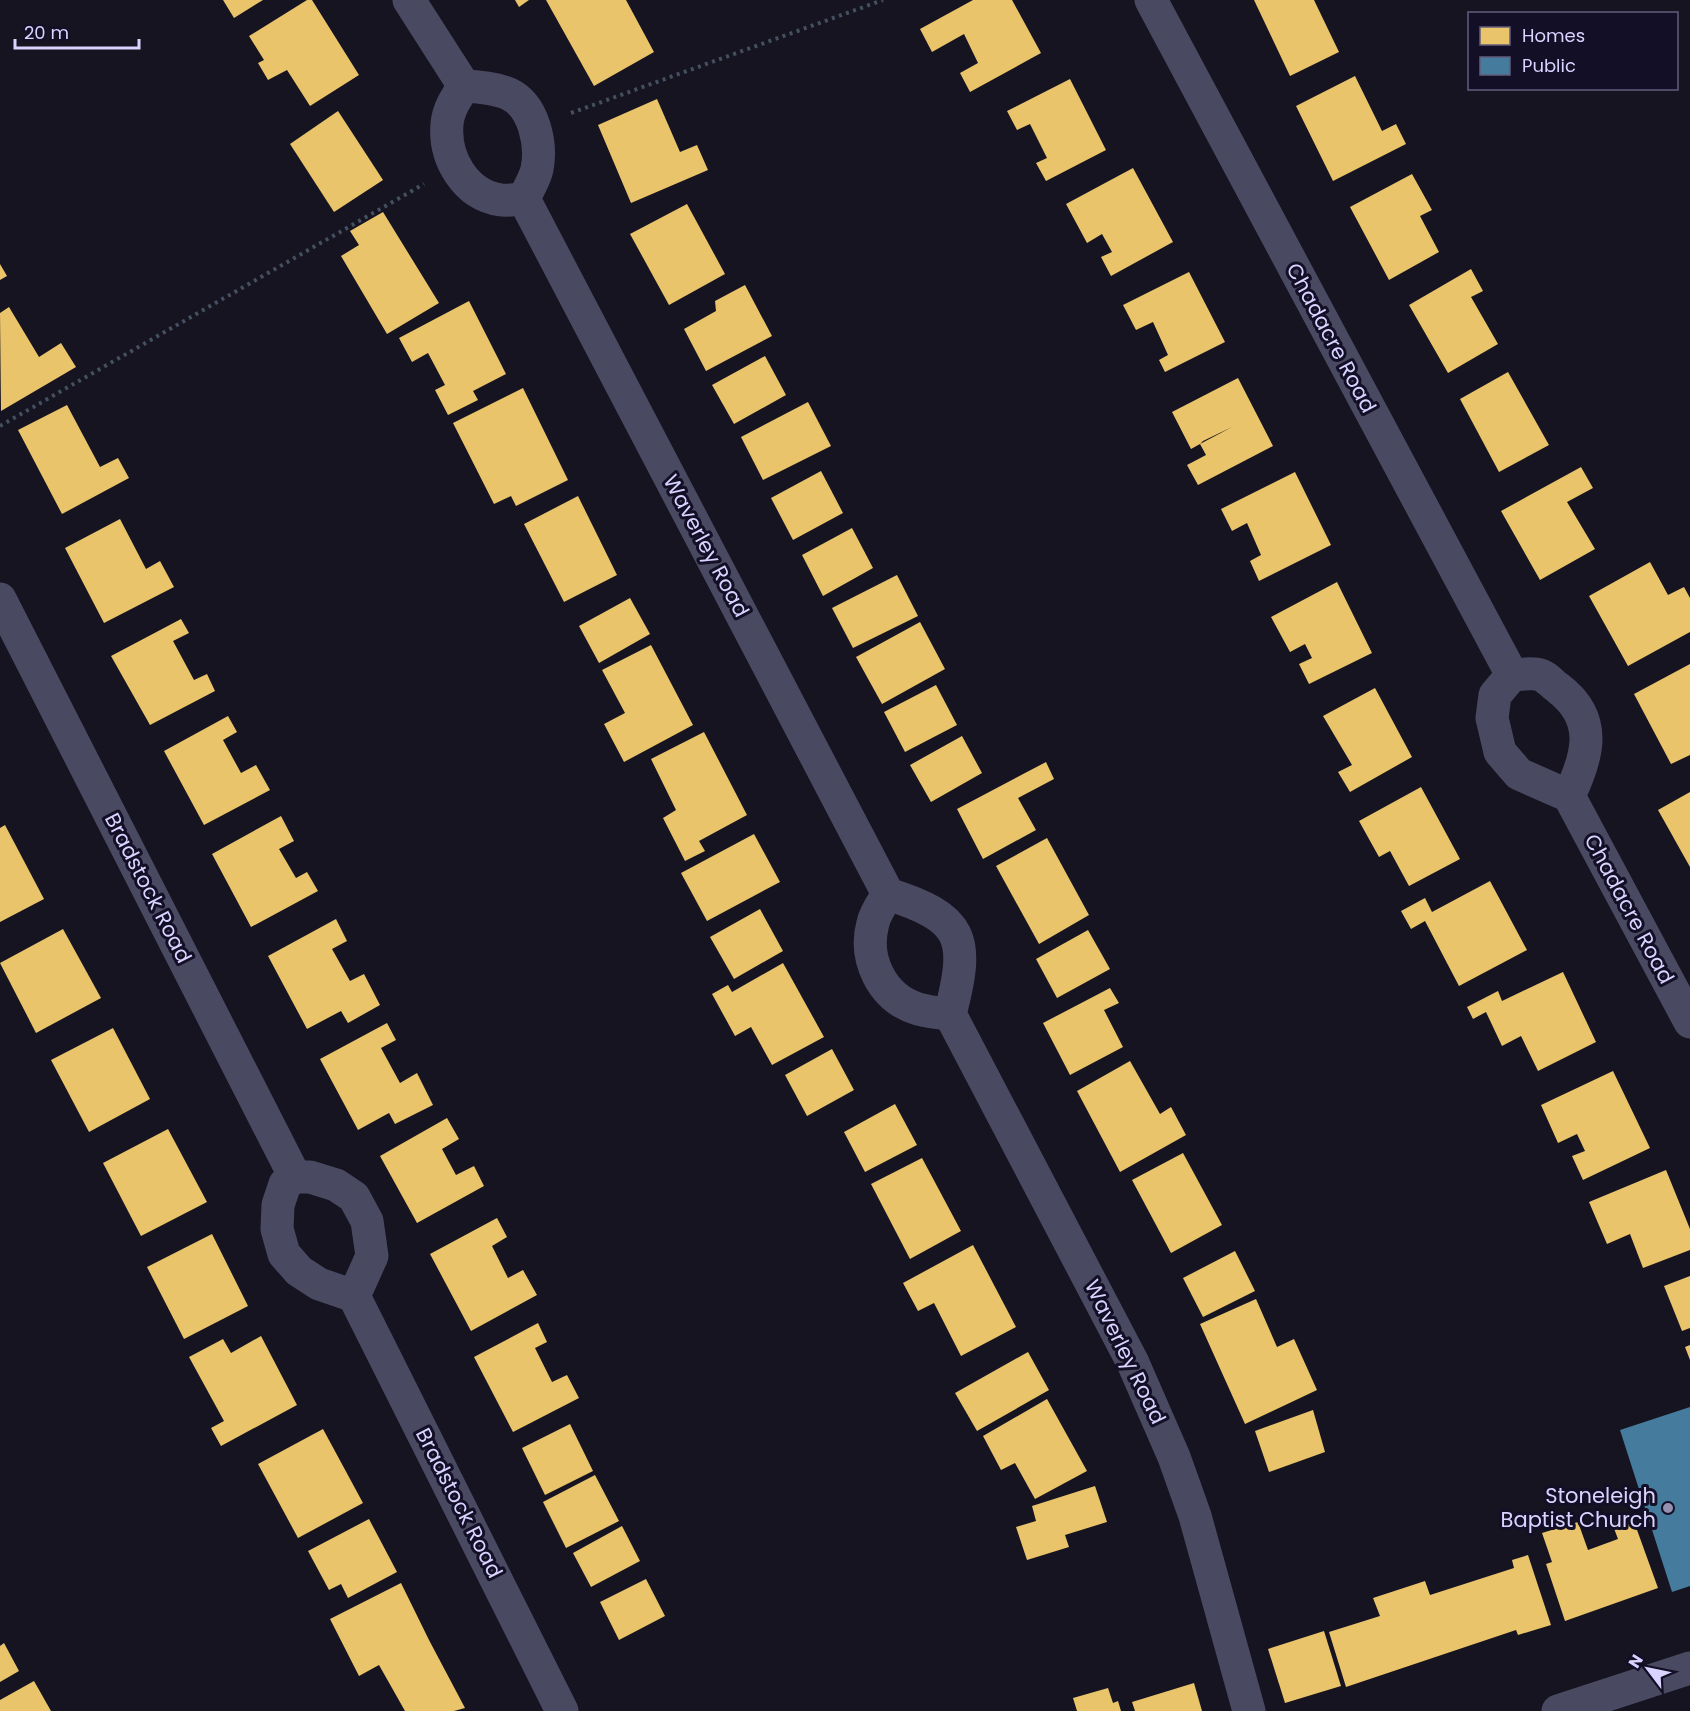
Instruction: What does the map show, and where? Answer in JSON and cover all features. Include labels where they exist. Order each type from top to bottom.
[{"type":"street","points":[[410,0],[464,86]]},
{"type":"street","name":"Chadacre Road","points":[[1151,0],[1512,675]]},
{"type":"street","points":[[464,86],[488,88],[511,95],[524,108],[535,125],[537,168],[524,199],[501,200],[483,194],[465,182],[455,167],[448,148],[447,123],[452,104],[464,86]]},
{"type":"street","name":"Waverley Road","points":[[524,199],[888,894]]},
{"type":"street","name":"Bradstock Road","points":[[0,600],[295,1177]]},
{"type":"street","points":[[1512,675],[1540,675],[1565,693],[1581,710],[1587,741],[1583,767],[1569,796],[1519,774],[1500,752],[1492,718],[1495,695],[1512,675]]},
{"type":"street","name":"Chadacre Road","points":[[1569,796],[1690,1022]]},
{"type":"street","points":[[888,894],[916,903],[942,916],[957,935],[960,957],[958,983],[950,1014],[917,1009],[890,994],[877,976],[871,945],[873,922],[888,894]]},
{"type":"street","name":"Waverley Road","points":[[950,1014],[1133,1363],[1174,1457],[1196,1516],[1249,1711]]},
{"type":"street","points":[[295,1177],[310,1177],[345,1191],[354,1197],[367,1221],[372,1256],[354,1296],[319,1284],[299,1271],[284,1254],[278,1230],[278,1205],[285,1184],[295,1177]]},
{"type":"street","name":"Bradstock Road","points":[[354,1296],[562,1711]]},
{"type":"street","points":[[1558,1711],[1690,1668]]},
{"type":"path","points":[[535,125],[883,0]]},
{"type":"path","points":[[0,426],[455,167]]},
{"type":"building: Homes","points":[[223,0],[263,0],[234,18]]},
{"type":"building: Homes","points":[[307,0],[312,0],[359,75],[310,106],[287,70],[268,80],[258,63],[264,60],[249,36]]},
{"type":"building: Homes","points":[[515,0],[529,0],[519,7]]},
{"type":"building: Homes","points":[[546,0],[626,0],[654,52],[594,86]]},
{"type":"building: Homes","points":[[973,0],[1012,0],[1041,53],[970,92],[960,73],[978,63],[964,34],[932,52],[920,29]]},
{"type":"building: Homes","points":[[1254,0],[1314,0],[1339,52],[1290,76]]},
{"type":"building: Homes","points":[[1355,76],[1382,131],[1396,124],[1406,144],[1333,181],[1296,106]]},
{"type":"building: Homes","points":[[1070,79],[1106,150],[1046,181],[1036,163],[1047,158],[1030,124],[1017,130],[1007,111]]},
{"type":"building: Homes","points":[[657,99],[680,152],[697,145],[708,170],[631,203],[598,125]]},
{"type":"building: Homes","points":[[338,111],[383,180],[334,212],[290,144]]},
{"type":"building: Homes","points":[[1133,168],[1173,242],[1111,276],[1101,257],[1112,252],[1102,234],[1087,243],[1066,204]]},
{"type":"building: Homes","points":[[1412,174],[1432,210],[1420,216],[1439,252],[1389,280],[1350,207]]},
{"type":"building: Homes","points":[[687,204],[725,274],[669,305],[630,234]]},
{"type":"building: Homes","points":[[383,212],[439,303],[387,334],[341,256],[359,245],[350,231]]},
{"type":"building: Homes","points":[[0,264],[7,276],[0,280]]},
{"type":"building: Homes","points":[[1471,269],[1483,291],[1471,297],[1498,344],[1448,373],[1409,305]]},
{"type":"building: Homes","points":[[1189,272],[1225,342],[1165,372],[1159,360],[1168,355],[1153,322],[1136,330],[1123,305]]},
{"type":"building: Homes","points":[[745,285],[772,336],[706,371],[684,329],[716,311],[715,301]]},
{"type":"building: Homes","points":[[469,301],[506,374],[473,391],[478,400],[448,415],[435,390],[445,385],[428,353],[412,362],[399,338]]},
{"type":"building: Homes","points":[[9,307],[39,357],[61,343],[76,367],[1,411],[0,313]]},
{"type":"building: Homes","points":[[765,356],[786,395],[734,424],[712,385]]},
{"type":"building: Homes","points":[[1508,372],[1549,445],[1499,472],[1460,399]]},
{"type":"building: Homes","points":[[1238,378],[1273,446],[1198,485],[1187,465],[1206,455],[1200,444],[1191,449],[1172,412]]},
{"type":"building: Homes","points":[[523,388],[568,480],[516,506],[511,496],[494,504],[453,423]]},
{"type":"building: Homes","points":[[808,402],[831,446],[763,480],[741,437]]},
{"type":"building: Homes","points":[[67,405],[100,467],[118,458],[129,478],[62,514],[18,430]]},
{"type":"building: Homes","points":[[1581,467],[1593,488],[1567,502],[1595,549],[1540,580],[1501,511]]},
{"type":"building: Homes","points":[[821,471],[843,513],[793,540],[771,498]]},
{"type":"building: Homes","points":[[1295,472],[1331,545],[1259,581],[1250,561],[1261,555],[1247,523],[1232,531],[1221,509]]},
{"type":"building: Homes","points":[[578,496],[617,575],[564,602],[524,524]]},
{"type":"building: Homes","points":[[120,519],[146,569],[160,561],[174,587],[104,623],[65,548]]},
{"type":"building: Homes","points":[[852,528],[873,568],[823,596],[802,555]]},
{"type":"building: Homes","points":[[1650,562],[1668,595],[1684,587],[1690,598],[1690,632],[1628,666],[1589,596]]},
{"type":"building: Homes","points":[[897,575],[918,616],[853,648],[832,608]]},
{"type":"building: Homes","points":[[1337,582],[1372,653],[1309,684],[1299,664],[1312,658],[1305,644],[1290,652],[1271,617]]},
{"type":"building: Homes","points":[[630,598],[650,634],[599,663],[579,626]]},
{"type":"building: Homes","points":[[181,619],[189,633],[173,641],[194,680],[207,674],[215,691],[150,725],[111,656]]},
{"type":"building: Homes","points":[[920,622],[945,669],[882,704],[856,657]]},
{"type":"building: Homes","points":[[651,645],[693,725],[624,762],[604,724],[625,713],[602,670]]},
{"type":"building: Homes","points":[[1690,664],[1690,755],[1671,764],[1634,694]]},
{"type":"building: Homes","points":[[936,685],[957,725],[905,752],[884,712]]},
{"type":"building: Homes","points":[[1375,688],[1412,757],[1350,792],[1338,772],[1352,765],[1323,716]]},
{"type":"building: Homes","points":[[228,716],[237,732],[223,740],[241,773],[256,765],[270,790],[204,825],[164,751]]},
{"type":"building: Homes","points":[[704,732],[747,815],[699,841],[705,851],[685,861],[663,818],[676,810],[651,759]]},
{"type":"building: Homes","points":[[962,736],[982,773],[931,802],[910,765]]},
{"type":"building: Homes","points":[[1046,762],[1054,779],[1018,798],[1036,830],[983,859],[957,809]]},
{"type":"building: Homes","points":[[1421,787],[1460,859],[1409,886],[1390,851],[1379,857],[1359,821]]},
{"type":"building: Homes","points":[[1690,792],[1690,867],[1658,810]]},
{"type":"building: Homes","points":[[281,816],[294,841],[279,849],[296,878],[307,872],[318,891],[251,927],[212,854]]},
{"type":"building: Homes","points":[[5,825],[44,899],[0,922],[0,828]]},
{"type":"building: Homes","points":[[754,834],[780,882],[707,921],[681,873]]},
{"type":"building: Homes","points":[[1047,838],[1089,915],[1039,944],[996,866]]},
{"type":"building: Homes","points":[[1490,881],[1527,950],[1459,986],[1425,921],[1411,929],[1401,911],[1425,898],[1432,912]]},
{"type":"building: Homes","points":[[760,909],[783,951],[734,979],[710,937]]},
{"type":"building: Homes","points":[[336,919],[347,941],[332,949],[350,981],[364,974],[380,1005],[348,1023],[341,1011],[307,1029],[268,956]]},
{"type":"building: Homes","points":[[63,929],[101,998],[36,1033],[0,963]]},
{"type":"building: Homes","points":[[1088,930],[1110,969],[1057,998],[1036,959]]},
{"type":"building: Homes","points":[[783,963],[824,1037],[772,1065],[751,1027],[735,1036],[712,994],[728,985],[732,992]]},
{"type":"building: Homes","points":[[1563,972],[1596,1042],[1538,1071],[1521,1036],[1502,1046],[1486,1012],[1473,1019],[1467,1007],[1498,991],[1502,1001]]},
{"type":"building: Homes","points":[[1110,988],[1119,1003],[1104,1010],[1123,1047],[1070,1075],[1043,1023]]},
{"type":"building: Homes","points":[[387,1023],[396,1040],[381,1048],[400,1083],[417,1073],[433,1105],[395,1124],[389,1113],[358,1130],[320,1059]]},
{"type":"building: Homes","points":[[113,1028],[150,1099],[89,1132],[51,1060]]},
{"type":"building: Homes","points":[[832,1049],[854,1090],[807,1116],[785,1075]]},
{"type":"building: Homes","points":[[1130,1061],[1160,1114],[1171,1107],[1186,1135],[1120,1172],[1077,1091]]},
{"type":"building: Homes","points":[[1613,1071],[1650,1148],[1583,1180],[1572,1156],[1585,1151],[1577,1134],[1558,1143],[1541,1105]]},
{"type":"building: Homes","points":[[895,1104],[917,1145],[865,1172],[844,1132]]},
{"type":"building: Homes","points":[[447,1118],[459,1139],[442,1149],[456,1175],[474,1166],[484,1186],[417,1223],[380,1156]]},
{"type":"building: Homes","points":[[168,1129],[207,1202],[141,1236],[103,1163]]},
{"type":"building: Homes","points":[[1183,1153],[1222,1225],[1171,1253],[1132,1180]]},
{"type":"building: Homes","points":[[922,1158],[961,1231],[910,1259],[871,1184]]},
{"type":"building: Homes","points":[[1666,1170],[1690,1229],[1690,1250],[1643,1268],[1630,1234],[1607,1244],[1589,1202]]},
{"type":"building: Homes","points":[[497,1218],[507,1237],[492,1246],[508,1278],[523,1270],[537,1295],[471,1331],[430,1254]]},
{"type":"building: Homes","points":[[212,1234],[248,1306],[184,1339],[147,1267]]},
{"type":"building: Homes","points":[[973,1245],[1016,1327],[961,1356],[934,1303],[918,1311],[903,1283]]},
{"type":"building: Homes","points":[[1235,1251],[1255,1291],[1203,1317],[1183,1278]]},
{"type":"building: Homes","points":[[1690,1276],[1690,1328],[1682,1331],[1664,1286]]},
{"type":"building: Homes","points":[[1256,1299],[1277,1347],[1294,1339],[1317,1390],[1245,1424],[1200,1324]]},
{"type":"building: Homes","points":[[538,1323],[547,1342],[535,1348],[552,1382],[567,1375],[579,1398],[513,1432],[474,1357]]},
{"type":"building: Homes","points":[[261,1336],[297,1405],[221,1446],[211,1428],[224,1421],[189,1357],[223,1339],[231,1353]]},
{"type":"building: Homes","points":[[1690,1345],[1690,1360],[1685,1347]]},
{"type":"building: Homes","points":[[1028,1352],[1049,1390],[977,1431],[955,1393]]},
{"type":"building: Homes","points":[[1047,1399],[1087,1471],[1035,1499],[1015,1463],[1001,1470],[983,1436]]},
{"type":"building: Homes","points":[[1313,1410],[1325,1452],[1269,1472],[1255,1431]]},
{"type":"building: Homes","points":[[570,1424],[593,1471],[545,1495],[522,1448]]},
{"type":"building: Homes","points":[[323,1429],[363,1503],[298,1538],[258,1464]]},
{"type":"building: Homes","points":[[595,1475],[619,1521],[566,1548],[543,1502]]},
{"type":"building: Homes","points":[[1095,1486],[1107,1522],[1065,1535],[1069,1547],[1027,1560],[1016,1527],[1036,1521],[1032,1506]]},
{"type":"building: Homes","points":[[1632,1516],[1658,1588],[1565,1621],[1546,1564],[1552,1562],[1542,1533],[1578,1522],[1588,1550],[1618,1539],[1612,1523]]},
{"type":"building: Homes","points":[[369,1519],[397,1572],[348,1598],[341,1584],[329,1590],[308,1551]]},
{"type":"building: Homes","points":[[622,1526],[640,1561],[591,1587],[573,1553]]},
{"type":"building: Homes","points":[[1528,1555],[1551,1625],[1518,1635],[1516,1630],[1346,1687],[1329,1632],[1380,1616],[1373,1598],[1425,1581],[1430,1595],[1514,1568],[1512,1560]]},
{"type":"building: Homes","points":[[646,1579],[665,1616],[619,1640],[600,1602]]},
{"type":"building: Homes","points":[[401,1583],[465,1708],[454,1711],[405,1711],[379,1665],[359,1676],[330,1619]]},
{"type":"building: Homes","points":[[1324,1631],[1341,1686],[1285,1703],[1268,1649]]},
{"type":"building: Homes","points":[[4,1643],[19,1671],[0,1682],[0,1646]]},
{"type":"building: Homes","points":[[34,1681],[51,1711],[0,1711],[0,1700]]},
{"type":"building: Homes","points":[[1194,1683],[1202,1711],[1135,1711],[1132,1702]]},
{"type":"building: Homes","points":[[1108,1688],[1113,1703],[1118,1701],[1121,1711],[1077,1711],[1073,1698]]},
{"type":"building: Public","name":"Stoneleigh Baptist Church","points":[[1690,1407],[1690,1586],[1672,1592],[1620,1430]]},
{"type":"place","name":"Stoneleigh Baptist Church","points":[[1668,1508]]}]
